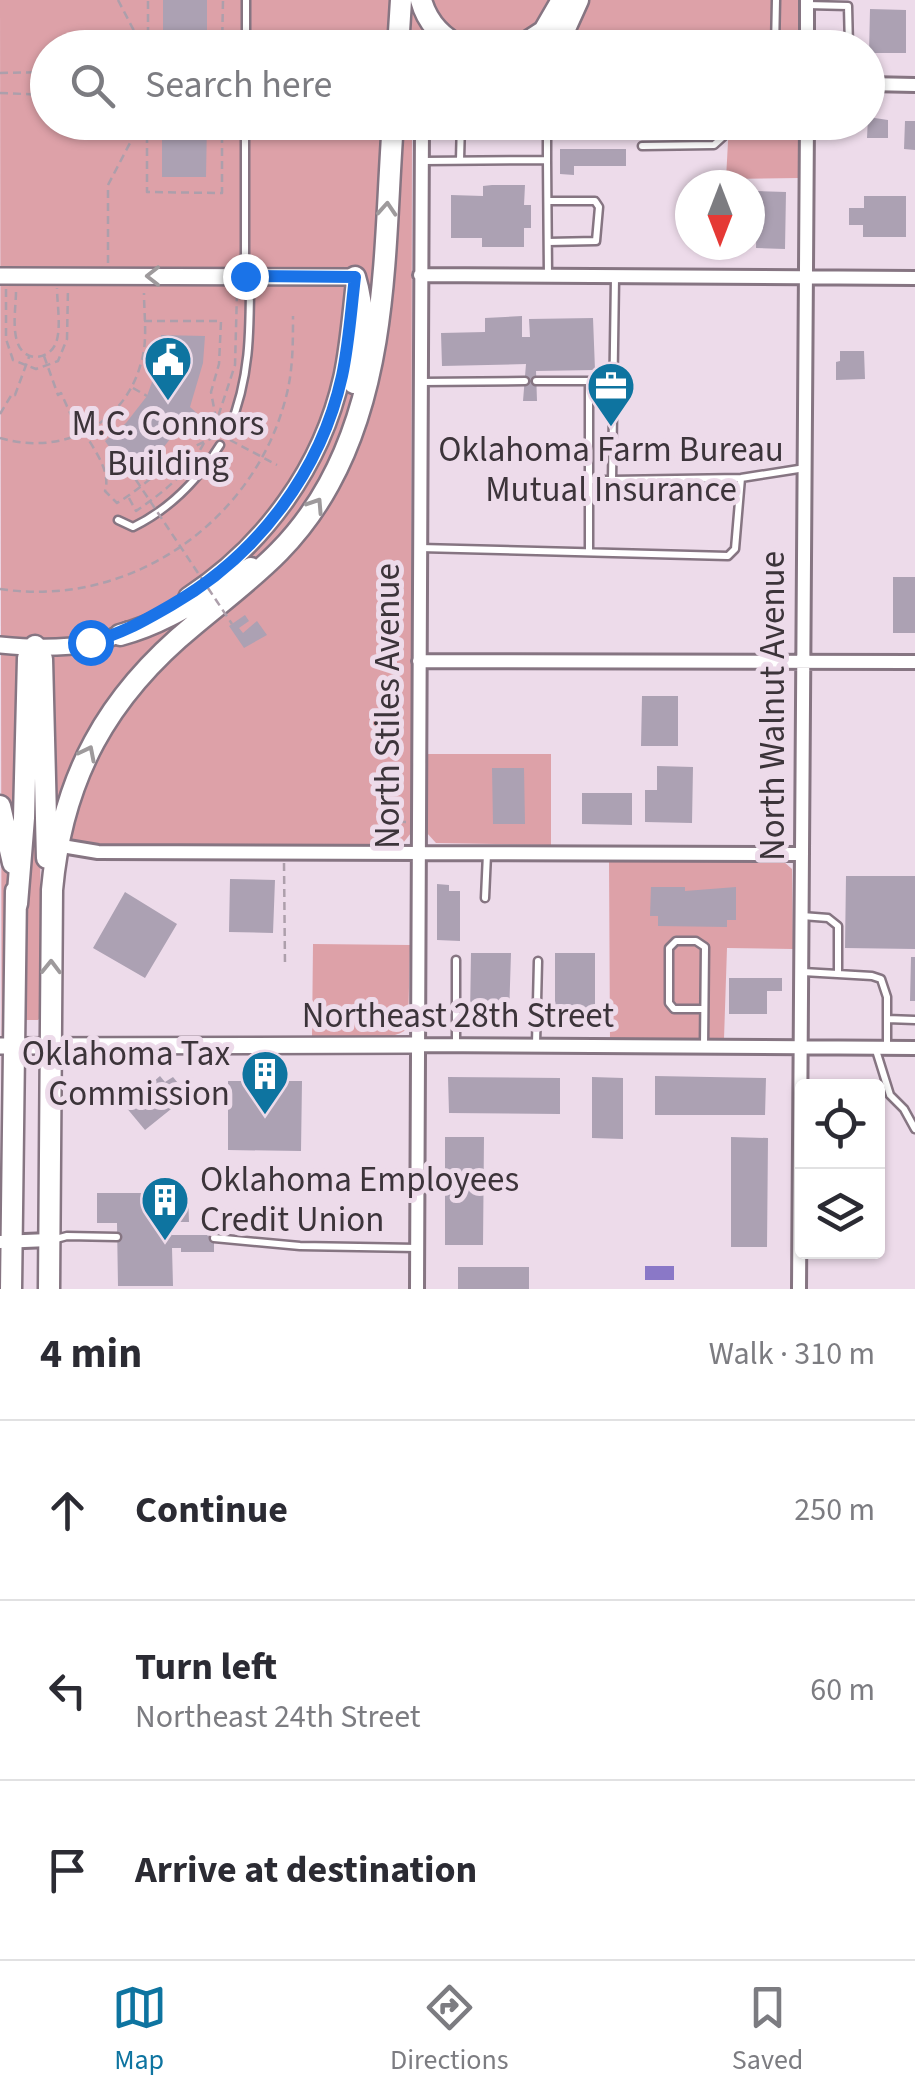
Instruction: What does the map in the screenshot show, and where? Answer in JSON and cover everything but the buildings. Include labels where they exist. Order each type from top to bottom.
[{"type":"main road","points":[[400,30],[402,0]]},
{"type":"main road","points":[[421,0],[438,30]]},
{"type":"main road","points":[[544,30],[562,0]]},
{"type":"main road","points":[[564,30],[578,0]]},
{"type":"main road","points":[[49,1289],[52,890],[56,845],[72,786],[106,721],[127,691],[160,654],[276,557],[328,487],[362,406],[373,359],[391,140]]},
{"type":"main road","points":[[347,448],[349,405],[363,328],[363,302],[355,277]]},
{"type":"main road","points":[[120,635],[176,615],[249,569],[276,557]]},
{"type":"main road","points":[[11,1289],[6,1242],[6,1046],[24,818],[28,658],[35,646],[42,658],[45,842],[52,890]]},
{"type":"main road","points":[[0,806],[14,873],[16,904]]},
{"type":"street","points":[[807,3],[807,30]]},
{"type":"street","points":[[885,84],[915,85]]},
{"type":"street","name":"North Stiles Avenue","points":[[417,1289],[422,140]]},
{"type":"street","name":"North Walnut Avenue","points":[[798,1289],[806,140]]},
{"type":"street","points":[[420,275],[915,278]]},
{"type":"street","points":[[0,645],[90,642],[120,635],[216,576],[258,536],[304,474],[327,424],[341,379],[355,277],[108,276],[3,281]]},
{"type":"street","points":[[418,661],[915,662]]},
{"type":"street","points":[[56,845],[98,852],[802,854]]},
{"type":"street","name":"Northeast 28th Street","points":[[6,1046],[915,1048]]},
{"type":"street","points":[[6,1242],[50,1240]]},
{"type":"lane","points":[[246,0],[246,30]]},
{"type":"lane","points":[[776,0],[776,30]]},
{"type":"lane","points":[[807,3],[848,6],[849,30]]},
{"type":"lane","points":[[229,429],[245,384],[249,356],[244,276],[246,140]]},
{"type":"lane","points":[[460,140],[460,160]]},
{"type":"lane","points":[[547,140],[548,276]]},
{"type":"lane","points":[[642,146],[714,145],[719,140]]},
{"type":"lane","points":[[422,161],[547,160]]},
{"type":"lane","points":[[548,201],[596,201],[599,207],[596,241],[548,242]]},
{"type":"lane","points":[[612,480],[615,276]]},
{"type":"lane","points":[[536,381],[589,380],[589,552]]},
{"type":"lane","points":[[419,382],[525,382]]},
{"type":"lane","points":[[118,520],[133,527],[164,508],[198,477],[220,440]]},
{"type":"lane","points":[[588,480],[740,478],[805,468]]},
{"type":"lane","points":[[418,548],[728,556],[735,549],[740,478]]},
{"type":"lane","points":[[485,898],[487,852]]},
{"type":"lane","points":[[801,916],[828,918],[838,926],[838,974]]},
{"type":"lane","points":[[704,1009],[674,1009],[669,1003],[669,948],[676,941],[696,941],[705,947],[704,1047]]},
{"type":"lane","points":[[456,960],[456,1045]]},
{"type":"lane","points":[[536,1046],[538,961]]},
{"type":"lane","points":[[800,972],[882,979],[887,1020],[882,1047],[890,1095],[915,1129]]},
{"type":"lane","points":[[887,1020],[915,1020]]},
{"type":"lane","points":[[50,1240],[117,1236]]},
{"type":"lane","points":[[214,1238],[300,1246],[418,1248]]},
{"type":"path","points":[[118,0],[135,30]]},
{"type":"path","points":[[146,30],[148,0]]},
{"type":"path","points":[[222,30],[223,0]]},
{"type":"path","points":[[0,74],[30,73]]},
{"type":"path","points":[[0,93],[30,94]]},
{"type":"path","points":[[108,276],[108,186],[132,140]]},
{"type":"path","points":[[147,140],[147,192],[222,193],[222,140]]},
{"type":"path","points":[[217,420],[234,365],[244,276]]},
{"type":"path","points":[[3,281],[7,346],[13,360],[25,367],[48,367],[58,361],[66,345],[68,286]]},
{"type":"path","points":[[16,286],[16,339],[29,356],[44,356],[57,339],[57,286]]},
{"type":"path","points":[[0,438],[36,444],[61,442],[110,416],[132,387],[142,362],[144,286]]},
{"type":"path","points":[[144,321],[221,321],[212,392],[220,440]]},
{"type":"path","points":[[0,414],[14,395],[29,356]]},
{"type":"path","points":[[44,356],[58,394],[106,470],[105,491],[117,503],[190,447],[205,441],[220,440],[277,466]]},
{"type":"path","points":[[132,387],[147,396]]},
{"type":"path","points":[[205,441],[198,423],[217,420]]},
{"type":"path","points":[[128,496],[136,511],[155,498],[186,469],[205,441]]},
{"type":"path","points":[[148,463],[152,467],[136,480],[232,624]]},
{"type":"path","points":[[379,813],[386,821],[385,852]]},
{"type":"path","points":[[386,821],[417,822]]},
{"type":"path","points":[[284,852],[284,966]]},
{"type":"shaded area","points":[[0,0],[799,0],[798,30],[30,30],[30,140],[412,140],[411,833],[403,843],[392,845],[40,845],[42,1016],[38,1020],[3,1020],[2,1289]]},
{"type":"shaded area","points":[[728,140],[798,140],[799,178],[765,178],[765,170],[726,170]]},
{"type":"shaded area","points":[[427,754],[551,754],[551,845],[436,843],[425,825]]},
{"type":"shaded area","points":[[609,861],[776,861],[792,869],[793,949],[727,948],[724,1039],[610,1039]]},
{"type":"shaded area","points":[[313,944],[410,945],[408,1028],[389,1037],[312,1037]]},
{"type":"shaded area","points":[[645,1266],[674,1266],[674,1280],[645,1280]]},
{"type":"place","name":"M.C. Connors Building","points":[[168,402]]},
{"type":"place","name":"Oklahoma Farm Bureau Mutual Insurance","points":[[611,428]]},
{"type":"place","name":"Oklahoma Tax Commission","points":[[265,1116]]},
{"type":"place","name":"Oklahoma Employees Credit Union","points":[[165,1242]]},
{"type":"route","points":[[90,642],[120,635],[216,576],[274,517],[316,450],[341,379],[355,277],[245,276]]}]
